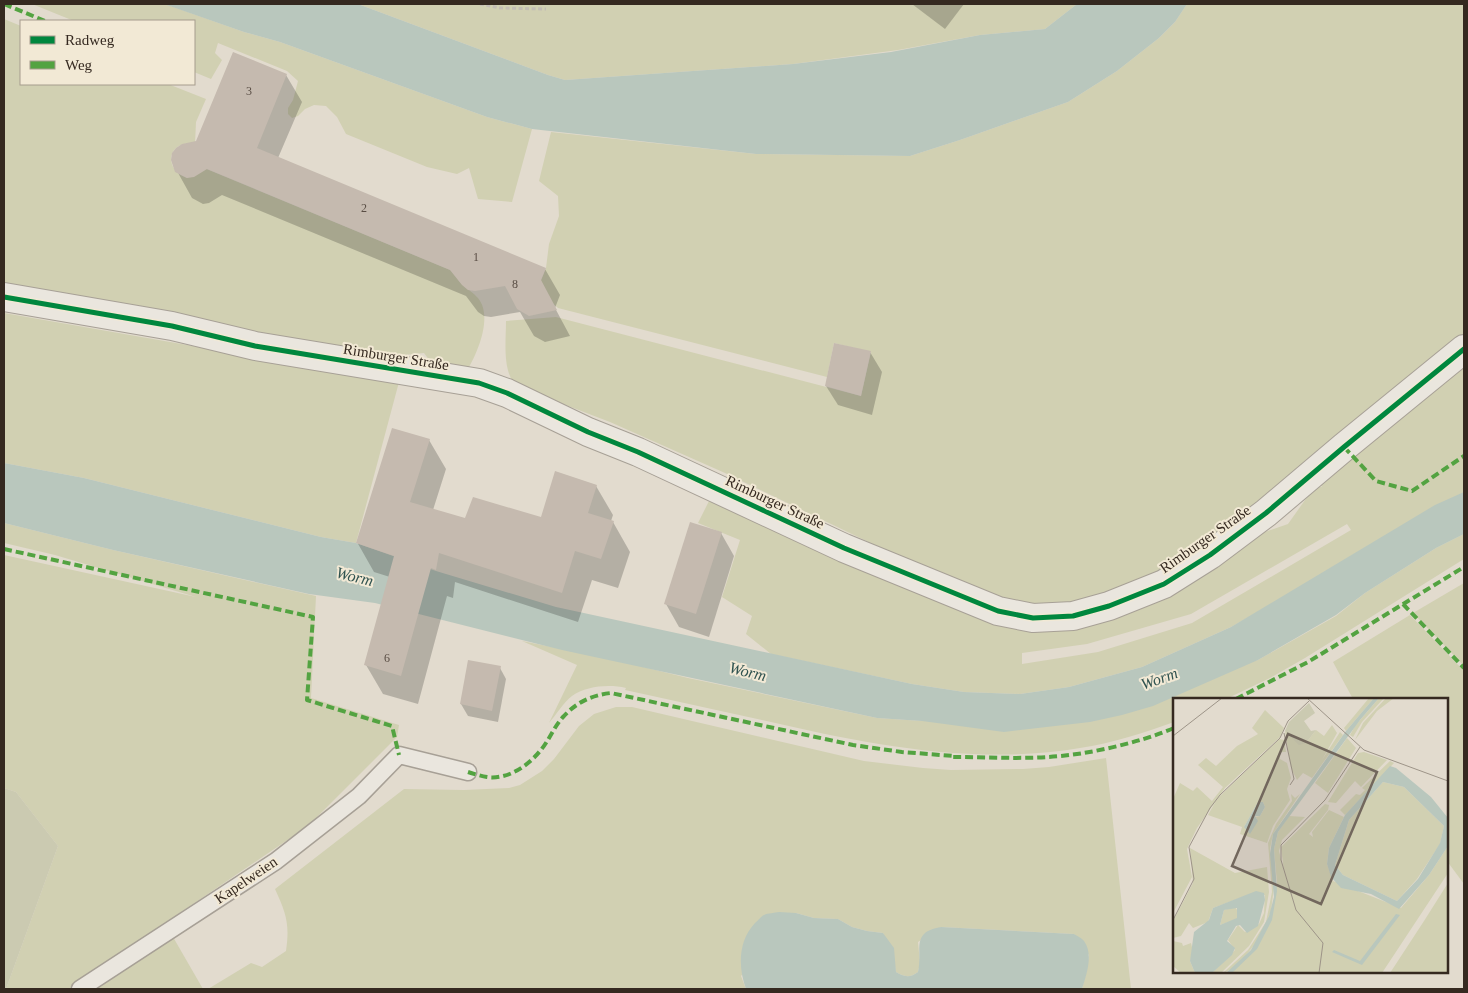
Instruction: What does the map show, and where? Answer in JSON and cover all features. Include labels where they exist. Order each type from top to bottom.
[{"type":"street","name":"Rimburger Straße","points":[[4,297],[172,326],[254,346],[479,383],[507,393],[588,432],[638,452],[844,548],[998,611],[1033,618],[1073,616],[1109,606],[1164,584],[1210,555],[1266,513],[1464,350]]},
{"type":"lane","name":"Kapelweien","points":[[80,989],[276,861],[359,796],[399,755],[468,772]]},
{"type":"path","points":[[480,4],[500,8],[546,9]]},
{"type":"green space","points":[[32,4],[165,4],[244,32],[280,42],[487,117],[532,129],[512,202],[478,199],[469,168],[457,174],[427,167],[346,134],[337,117],[326,106],[314,105],[292,118],[288,114],[288,108],[293,100],[298,81],[287,71],[218,43],[215,53],[222,60],[211,79],[195,72],[195,20],[72,20]]},
{"type":"green space","points":[[358,4],[1077,4],[1045,29],[980,35],[898,50],[793,64],[565,80]]},
{"type":"green space","points":[[1187,4],[1464,4],[1464,497],[1231,627],[1142,667],[1069,687],[1020,694],[964,692],[912,684],[771,654],[746,634],[752,616],[722,597],[740,540],[698,523],[710,499],[1054,624],[1259,534],[1288,524],[1315,486],[1322,487],[1318,481],[1194,558],[1092,604],[1034,606],[976,591],[933,573],[725,473],[610,422],[516,386],[512,379],[506,355],[506,321],[556,317],[861,396],[871,352],[834,343],[827,377],[558,308],[549,300],[540,283],[546,268],[549,244],[559,216],[558,196],[539,181],[551,132],[756,154],[910,156],[1068,102],[1117,71],[1159,38],[1175,22]],"holes":[[[1347,524],[1351,530],[1192,623],[1098,652],[1022,664],[1022,653],[1087,644],[1191,614]]]},
{"type":"green space","points":[[4,19],[20,26],[20,85],[171,85],[206,99],[196,122],[195,144],[179,146],[174,150],[171,162],[179,174],[187,178],[204,168],[455,272],[462,284],[478,298],[484,314],[484,324],[480,344],[468,369],[433,365],[424,353],[404,355],[337,348],[4,287]]},
{"type":"green space","points":[[4,313],[399,382],[356,543],[321,537],[84,478],[4,463]]},
{"type":"green space","points":[[4,523],[316,596],[311,698],[399,725],[397,737],[308,826],[68,989],[6,989],[58,846],[16,792],[4,788],[4,555],[196,597],[55,555],[4,543]]},
{"type":"green space","points":[[1464,534],[1464,559],[1270,678],[1228,698],[1173,698],[1173,722],[1151,730],[1092,746],[1040,753],[1000,755],[960,753],[880,744],[801,729],[612,686],[591,688],[572,696],[549,723],[577,665],[522,641],[877,718],[922,721],[1258,660],[1336,616],[1365,593],[1436,548]]},
{"type":"green space","points":[[1464,583],[1464,666],[1413,613]]},
{"type":"green space","points":[[1410,615],[1464,671],[1464,884],[1448,862],[1448,698],[1352,698],[1333,662]]},
{"type":"green space","points":[[616,707],[632,707],[864,761],[923,768],[951,770],[1023,769],[1106,758],[1131,989],[1082,989],[1089,955],[1074,934],[941,927],[918,942],[920,963],[918,972],[907,976],[896,972],[894,961],[883,933],[852,927],[838,919],[814,918],[796,913],[741,976],[746,989],[208,989],[251,963],[262,967],[286,951],[288,933],[286,919],[275,889],[404,789],[464,790],[509,788],[520,785],[542,771],[554,759],[579,726],[594,714]]},
{"type":"green space","points":[[4,788],[16,792],[58,846],[6,989],[4,989]]},
{"type":"green space","points":[[173,937],[203,989],[96,989]]},
{"type":"water","points":[[164,4],[358,4],[565,80],[793,64],[891,52],[980,35],[1045,29],[1077,4],[1187,4],[1175,22],[1159,38],[1117,71],[1068,102],[910,156],[756,154],[532,129],[487,117],[280,42],[244,32]]},
{"type":"water","name":"Worm","points":[[4,463],[84,478],[321,537],[356,543],[436,571],[556,607],[912,684],[964,692],[1020,694],[1069,687],[1142,667],[1231,627],[1435,505],[1464,492],[1464,534],[1436,548],[1365,593],[1336,615],[1258,660],[1153,706],[1090,722],[1004,732],[922,721],[877,718],[562,650],[375,603],[309,594],[113,550],[4,523]]},
{"type":"water","points":[[779,912],[796,913],[814,918],[838,919],[852,927],[883,933],[894,948],[896,972],[904,976],[910,976],[918,972],[921,938],[931,929],[941,927],[1074,934],[1083,940],[1087,946],[1088,965],[1082,989],[746,989],[741,963],[745,938],[749,930],[762,916]]},
{"type":"building","points":[[233,52],[287,74],[257,148],[546,268],[541,280],[557,310],[529,316],[517,309],[505,286],[475,291],[468,290],[450,270],[207,169],[194,177],[187,178],[175,172],[171,160],[172,153],[182,144],[196,141]]},
{"type":"building","points":[[834,343],[871,351],[861,396],[825,386]]},
{"type":"building","points":[[392,428],[430,439],[410,502],[465,518],[473,497],[541,517],[555,471],[597,485],[588,513],[614,521],[601,559],[575,551],[562,593],[439,553],[436,570],[431,568],[401,676],[364,665],[394,556],[356,543]]},
{"type":"building","points":[[690,522],[722,532],[696,614],[664,604]]},
{"type":"building","points":[[468,660],[501,666],[492,711],[460,704]]},
{"type":"marked path","points":[[4,4],[43,20]]},
{"type":"marked path","points":[[1344,447],[1376,481],[1412,491],[1464,456]]},
{"type":"marked path","points":[[4,549],[313,617],[307,700],[392,726],[399,755]]},
{"type":"marked path","points":[[1238,698],[1308,662],[1464,567]]},
{"type":"marked path","points":[[1403,604],[1464,668]]},
{"type":"marked path","points":[[468,772],[485,777],[495,777],[516,771],[535,757],[560,720],[569,711],[591,697],[611,693],[853,745],[953,757],[1036,758],[1079,754],[1129,743],[1173,728]]},
{"type":"cycle path","points":[[4,297],[172,326],[255,346],[479,383],[507,393],[588,432],[638,452],[844,548],[998,611],[1033,618],[1073,616],[1109,606],[1164,584],[1210,555],[1266,513],[1464,349]]}]
